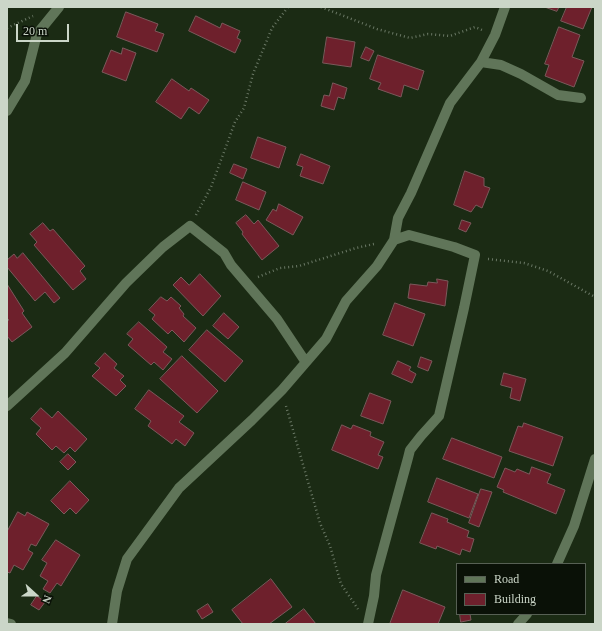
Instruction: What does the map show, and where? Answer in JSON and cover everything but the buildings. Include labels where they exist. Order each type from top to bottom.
[{"type":"street","points":[[7,111],[25,81],[37,34],[58,7]]},
{"type":"street","points":[[112,624],[117,591],[127,559],[179,488],[282,390],[305,361],[326,339],[346,300],[377,266],[394,240],[398,218],[411,193],[450,103],[481,62],[505,7]]},
{"type":"street","points":[[481,62],[501,65],[521,74],[558,95],[581,98]]},
{"type":"street","points":[[7,406],[65,353],[126,283],[163,247],[190,226],[224,253],[231,265],[277,319],[305,361]]},
{"type":"street","points":[[368,624],[374,596],[376,575],[410,450],[439,416],[475,255],[454,247],[409,236],[394,240]]},
{"type":"street","points":[[557,563],[574,526],[595,458]]},
{"type":"street","points":[[518,624],[526,615]]},
{"type":"street","points":[[7,623],[12,624]]},
{"type":"path","points":[[190,226],[211,187],[235,122],[244,108],[253,74],[272,28],[288,7]]},
{"type":"path","points":[[321,7],[377,29],[410,38],[428,34],[450,36],[475,27],[494,35]]},
{"type":"path","points":[[7,28],[40,13]]},
{"type":"path","points":[[244,281],[280,268],[299,266],[356,248]]},
{"type":"path","points":[[475,255],[496,261],[524,263],[548,271],[595,297]]},
{"type":"path","points":[[282,390],[320,523],[330,546],[341,584],[358,611]]}]
